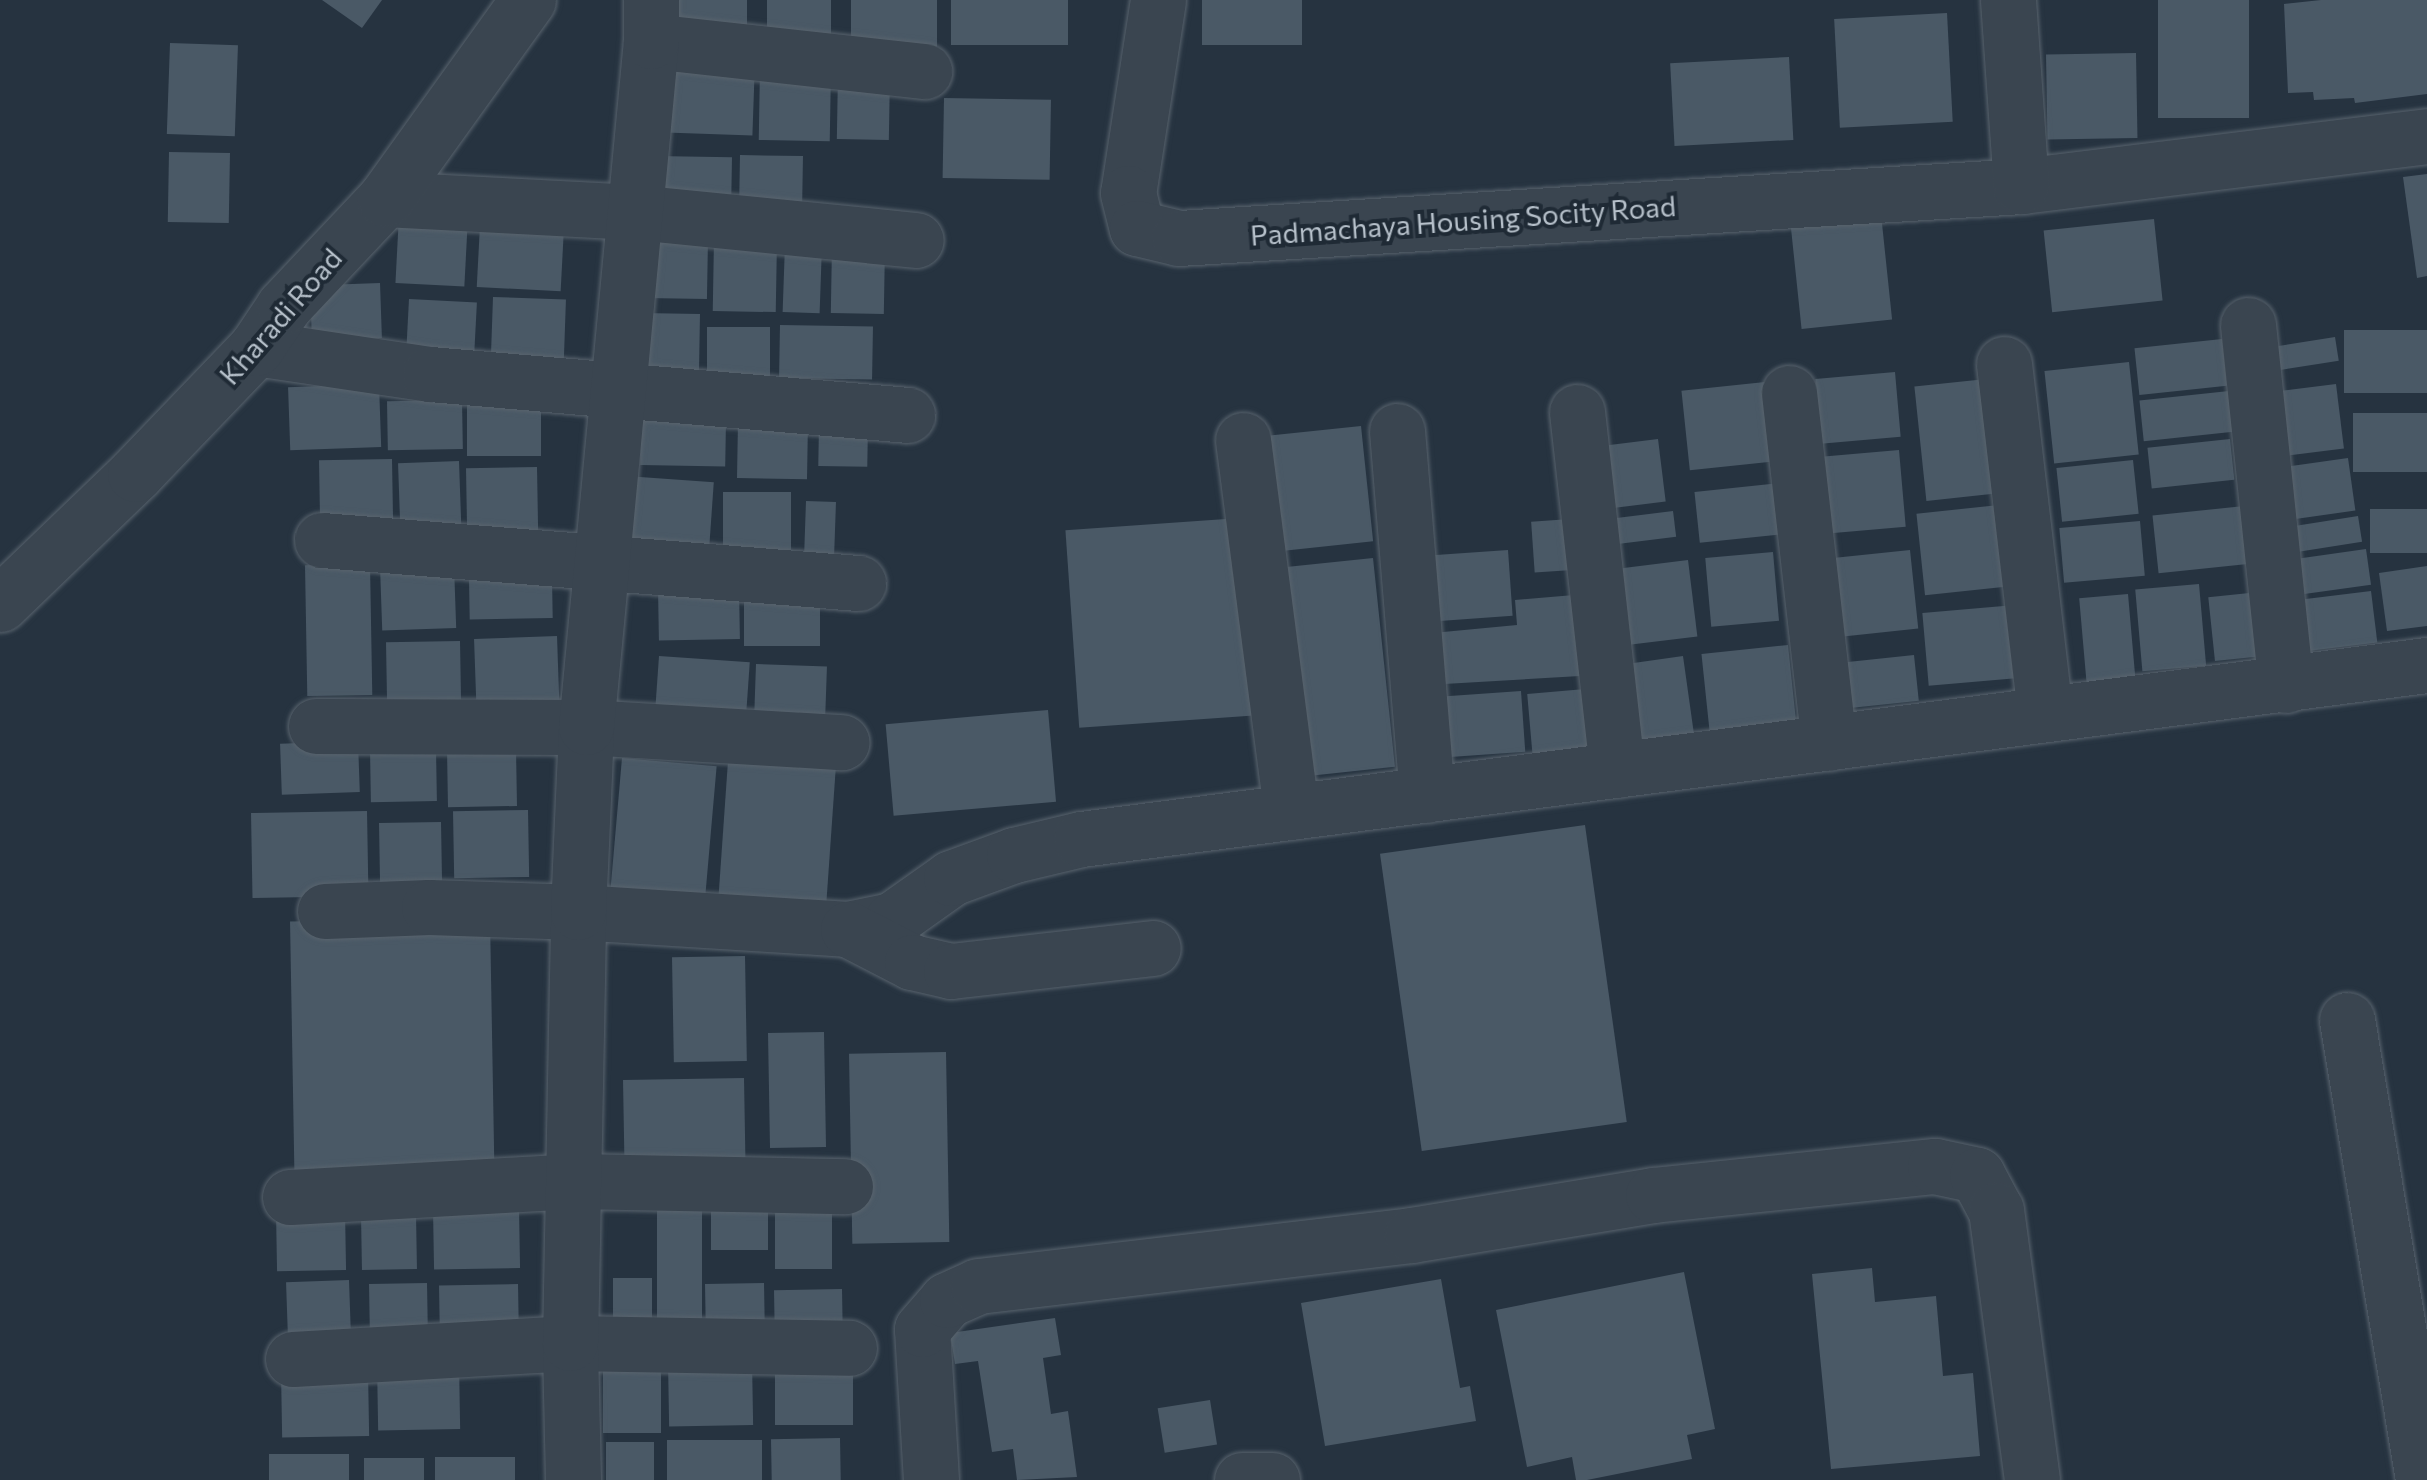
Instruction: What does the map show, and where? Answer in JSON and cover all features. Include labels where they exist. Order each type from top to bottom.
[{"type":"street","name":"Kharadi Road","points":[[0,604],[135,474],[256,348],[284,306],[385,198],[528,0]]},
{"type":"street","name":"Padmachaya Housing Socity Road","points":[[1158,0],[1128,193],[1137,228],[1179,238],[2022,186],[2427,136]]},
{"type":"street","points":[[2008,0],[2022,186]]},
{"type":"street","points":[[573,1480],[570,1344],[578,912],[586,727],[651,21],[924,70]]},
{"type":"street","points":[[385,198],[635,212],[916,240]]},
{"type":"street","points":[[2248,326],[2286,685]]},
{"type":"street","points":[[256,348],[430,374],[907,415]]},
{"type":"street","points":[[2004,364],[2045,714]]},
{"type":"street","points":[[1789,393],[1830,743]]},
{"type":"street","points":[[1577,412],[1617,770]]},
{"type":"street","points":[[1397,430],[1427,795]]},
{"type":"street","points":[[1243,440],[1291,812]]},
{"type":"street","points":[[322,540],[858,583]]},
{"type":"street","points":[[325,911],[430,907],[578,912],[848,929],[892,920],[950,878],[1014,855],[1081,839],[2427,665]]},
{"type":"street","points":[[316,726],[586,727],[842,742]]},
{"type":"street","points":[[848,929],[912,962],[951,971],[1153,948]]},
{"type":"street","points":[[2347,1020],[2418,1395],[2423,1480]]},
{"type":"street","points":[[931,1480],[922,1329],[947,1300],[978,1286],[1412,1235],[1653,1194],[1935,1166],[1977,1174],[1996,1210],[2032,1480]]},
{"type":"street","points":[[290,1197],[574,1180],[845,1186]]},
{"type":"street","points":[[293,1359],[570,1344],[849,1348]]},
{"type":"street","points":[[1242,1480],[1272,1480]]},
{"type":"building","points":[[322,0],[382,0],[362,28]]},
{"type":"building","points":[[667,0],[747,0],[747,26],[667,26]]},
{"type":"building","points":[[767,0],[831,0],[831,41],[767,41]]},
{"type":"building","points":[[851,0],[937,0],[937,47],[851,47]]},
{"type":"building","points":[[951,0],[1068,0],[1068,45],[951,45]]},
{"type":"building","points":[[1202,0],[1302,0],[1302,45],[1202,45]]},
{"type":"building","points":[[2158,0],[2249,0],[2249,118],[2158,118]]},
{"type":"building","points":[[2427,0],[2427,94],[2355,103],[2354,98],[2314,100],[2313,92],[2288,93],[2284,4]]},
{"type":"building","points":[[1947,13],[1953,122],[1840,128],[1834,19]]},
{"type":"building","points":[[170,43],[238,45],[235,136],[167,134]]},
{"type":"building","points":[[2136,53],[2137,138],[2047,140],[2046,55]]},
{"type":"building","points":[[1789,57],[1793,140],[1675,146],[1670,63]]},
{"type":"building","points":[[654,59],[755,63],[752,135],[651,132]]},
{"type":"building","points":[[760,68],[831,69],[830,141],[759,140]]},
{"type":"building","points":[[838,72],[890,73],[889,140],[837,139]]},
{"type":"building","points":[[944,98],[1051,100],[1050,180],[943,178]]},
{"type":"building","points":[[169,152],[230,153],[229,223],[168,222]]},
{"type":"building","points":[[740,155],[803,156],[802,215],[739,214]]},
{"type":"building","points":[[655,156],[732,157],[731,207],[654,206]]},
{"type":"building","points":[[2427,174],[2427,276],[2417,278],[2403,177]]},
{"type":"building","points":[[1881,214],[1892,319],[1802,329],[1790,224]]},
{"type":"building","points":[[399,215],[468,219],[464,287],[395,283]]},
{"type":"building","points":[[2154,219],[2163,301],[2052,312],[2044,231]]},
{"type":"building","points":[[480,225],[564,229],[561,291],[477,287]]},
{"type":"building","points":[[646,238],[708,239],[707,299],[645,298]]},
{"type":"building","points":[[714,239],[777,240],[776,312],[713,311]]},
{"type":"building","points":[[785,244],[822,245],[820,313],[783,312]]},
{"type":"building","points":[[832,245],[885,246],[884,314],[831,313]]},
{"type":"building","points":[[380,283],[382,338],[312,340],[310,285]]},
{"type":"building","points":[[493,297],[566,300],[564,365],[491,362]]},
{"type":"building","points":[[409,299],[477,303],[474,365],[406,362]]},
{"type":"building","points":[[642,313],[700,314],[699,373],[641,372]]},
{"type":"building","points":[[780,325],[873,327],[872,380],[779,378]]},
{"type":"building","points":[[707,327],[770,327],[770,382],[707,382]]},
{"type":"building","points":[[2344,330],[2427,330],[2427,393],[2344,393]]},
{"type":"building","points":[[2335,337],[2339,361],[2257,374],[2253,350]]},
{"type":"building","points":[[2222,339],[2227,386],[2139,395],[2134,348]]},
{"type":"building","points":[[2129,362],[2139,454],[2054,463],[2044,371]]},
{"type":"building","points":[[1895,372],[1901,437],[1821,444],[1815,379]]},
{"type":"building","points":[[1986,379],[1998,493],[1926,501],[1914,387]]},
{"type":"building","points":[[1765,382],[1773,462],[1690,470],[1681,391]]},
{"type":"building","points":[[379,384],[381,447],[290,450],[288,387]]},
{"type":"building","points":[[2336,384],[2344,449],[2280,456],[2272,392]]},
{"type":"building","points":[[2229,391],[2233,432],[2144,441],[2139,400]]},
{"type":"building","points":[[467,395],[541,395],[541,456],[467,456]]},
{"type":"building","points":[[462,400],[463,449],[388,450],[387,401]]},
{"type":"building","points":[[2353,413],[2427,413],[2427,472],[2353,472]]},
{"type":"building","points":[[641,420],[726,421],[725,466],[640,465]]},
{"type":"building","points":[[738,421],[808,422],[807,479],[737,478]]},
{"type":"building","points":[[819,424],[868,425],[867,467],[818,466]]},
{"type":"building","points":[[1361,426],[1373,541],[1268,552],[1256,437]]},
{"type":"building","points":[[1658,439],[1666,502],[1601,509],[1593,447]]},
{"type":"building","points":[[2230,439],[2234,480],[2152,488],[2147,448]]},
{"type":"building","points":[[1899,450],[1906,527],[1828,534],[1821,457]]},
{"type":"building","points":[[2348,458],[2355,510],[2292,519],[2285,467]]},
{"type":"building","points":[[392,459],[393,527],[320,528],[319,460]]},
{"type":"building","points":[[2133,460],[2139,514],[2062,522],[2056,468]]},
{"type":"building","points":[[459,461],[461,527],[400,529],[398,463]]},
{"type":"building","points":[[537,467],[538,535],[467,536],[466,468]]},
{"type":"building","points":[[626,476],[714,482],[709,551],[621,545]]},
{"type":"building","points":[[1781,483],[1786,534],[1700,543],[1694,492]]},
{"type":"building","points":[[723,492],[791,492],[791,551],[723,551]]},
{"type":"building","points":[[806,501],[836,502],[834,556],[804,555]]},
{"type":"building","points":[[1999,505],[2008,587],[1925,595],[1916,514]]},
{"type":"building","points":[[2244,506],[2250,564],[2159,573],[2153,516]]},
{"type":"building","points":[[2370,509],[2427,509],[2427,553],[2370,553]]},
{"type":"building","points":[[1673,511],[1676,537],[1604,546],[1601,520]]},
{"type":"building","points":[[2358,516],[2362,542],[2294,552],[2290,527]]},
{"type":"building","points":[[1240,518],[1254,716],[1079,728],[1065,530]]},
{"type":"building","points":[[1584,518],[1588,569],[1535,573],[1531,522]]},
{"type":"building","points":[[2140,521],[2145,576],[2064,583],[2059,528]]},
{"type":"building","points":[[2366,549],[2371,585],[2292,596],[2287,560]]},
{"type":"building","points":[[1508,550],[1513,616],[1419,622],[1414,557]]},
{"type":"building","points":[[1910,550],[1918,629],[1832,638],[1823,559]]},
{"type":"building","points":[[1773,552],[1779,621],[1711,627],[1705,558]]},
{"type":"building","points":[[1373,558],[1395,767],[1303,776],[1282,568]]},
{"type":"building","points":[[1688,560],[1697,636],[1619,646],[1610,570]]},
{"type":"building","points":[[370,564],[372,695],[307,696],[305,565]]},
{"type":"building","points":[[454,565],[456,628],[382,631],[380,568]]},
{"type":"building","points":[[2427,566],[2427,626],[2387,631],[2379,573]]},
{"type":"building","points":[[552,577],[553,618],[470,619],[469,578]]},
{"type":"building","points":[[2199,584],[2206,666],[2142,671],[2135,590]]},
{"type":"building","points":[[739,587],[740,639],[659,640],[658,588]]},
{"type":"building","points":[[2371,591],[2377,643],[2300,652],[2294,601]]},
{"type":"building","points":[[2259,592],[2266,656],[2215,661],[2208,597]]},
{"type":"building","points":[[2128,594],[2136,683],[2087,687],[2079,598]]},
{"type":"building","points":[[744,595],[820,595],[820,646],[744,646]]},
{"type":"building","points":[[1574,595],[1580,676],[1427,685],[1422,634],[1517,625],[1515,600]]},
{"type":"building","points":[[2015,605],[2021,678],[1929,686],[1922,613]]},
{"type":"building","points":[[557,636],[559,704],[476,707],[474,639]]},
{"type":"building","points":[[460,641],[461,708],[387,709],[386,642]]},
{"type":"building","points":[[1788,645],[1796,722],[1710,731],[1701,654]]},
{"type":"building","points":[[1914,655],[1919,701],[1850,708],[1845,662]]},
{"type":"building","points":[[659,656],[750,662],[746,723],[655,717]]},
{"type":"building","points":[[1683,656],[1694,735],[1638,743],[1627,664]]},
{"type":"building","points":[[756,664],[827,666],[825,729],[754,727]]},
{"type":"building","points":[[1585,689],[1590,751],[1533,756],[1527,694]]},
{"type":"building","points":[[1521,691],[1525,752],[1432,758],[1428,697]]},
{"type":"building","points":[[1048,710],[1056,802],[894,816],[886,724]]},
{"type":"building","points":[[358,741],[360,792],[282,795],[280,744]]},
{"type":"building","points":[[436,749],[437,801],[371,802],[370,750]]},
{"type":"building","points":[[516,749],[517,806],[448,807],[447,750]]},
{"type":"building","points":[[622,758],[717,766],[705,898],[610,889]]},
{"type":"building","points":[[728,761],[836,769],[826,903],[719,896]]},
{"type":"building","points":[[528,810],[529,877],[454,878],[453,811]]},
{"type":"building","points":[[367,811],[368,896],[253,898],[251,813]]},
{"type":"building","points":[[441,822],[442,887],[380,888],[379,823]]},
{"type":"building","points":[[1585,825],[1627,1122],[1422,1151],[1380,854]]},
{"type":"building","points":[[490,918],[494,1169],[294,1172],[290,921]]},
{"type":"building","points":[[745,956],[747,1061],[674,1062],[672,957]]},
{"type":"building","points":[[824,1032],[826,1147],[770,1148],[768,1033]]},
{"type":"building","points":[[946,1052],[949,1242],[852,1244],[849,1054]]},
{"type":"building","points":[[744,1078],[746,1165],[625,1167],[623,1080]]},
{"type":"building","points":[[657,1193],[702,1193],[702,1331],[657,1331]]},
{"type":"building","points":[[711,1198],[768,1198],[768,1250],[711,1250]]},
{"type":"building","points":[[775,1198],[832,1198],[832,1269],[775,1269]]},
{"type":"building","points":[[519,1208],[520,1268],[434,1269],[433,1210]]},
{"type":"building","points":[[345,1210],[346,1270],[277,1271],[276,1211]]},
{"type":"building","points":[[416,1214],[417,1269],[362,1270],[361,1215]]},
{"type":"building","points":[[1872,1268],[1875,1302],[1936,1296],[1943,1376],[1973,1373],[1980,1456],[1831,1469],[1812,1274]]},
{"type":"building","points":[[1684,1272],[1715,1429],[1687,1435],[1692,1459],[1587,1480],[1576,1480],[1572,1457],[1527,1467],[1496,1310]]},
{"type":"building","points":[[613,1278],[652,1278],[652,1330],[613,1330]]},
{"type":"building","points":[[1441,1279],[1460,1388],[1470,1386],[1476,1421],[1325,1446],[1301,1303]]},
{"type":"building","points":[[349,1280],[351,1342],[288,1344],[286,1282]]},
{"type":"building","points":[[427,1283],[428,1343],[370,1344],[369,1284]]},
{"type":"building","points":[[764,1283],[765,1335],[706,1336],[705,1284]]},
{"type":"building","points":[[518,1284],[519,1344],[440,1345],[439,1285]]},
{"type":"building","points":[[842,1289],[843,1336],[775,1337],[774,1290]]},
{"type":"building","points":[[1055,1318],[1061,1355],[1043,1358],[1051,1414],[1068,1411],[1077,1477],[1017,1480],[1013,1449],[992,1452],[978,1361],[955,1364],[950,1333]]},
{"type":"building","points":[[752,1360],[753,1425],[669,1426],[668,1361]]},
{"type":"building","points":[[603,1361],[661,1361],[661,1433],[603,1433]]},
{"type":"building","points":[[459,1362],[460,1429],[378,1430],[377,1363]]},
{"type":"building","points":[[775,1365],[853,1365],[853,1425],[775,1425]]},
{"type":"building","points":[[368,1370],[369,1436],[282,1438],[281,1372]]},
{"type":"building","points":[[1210,1400],[1217,1444],[1165,1453],[1158,1408]]},
{"type":"building","points":[[840,1438],[841,1480],[772,1480],[771,1439]]},
{"type":"building","points":[[667,1440],[762,1440],[762,1480],[667,1480]]},
{"type":"building","points":[[606,1442],[654,1442],[654,1480],[606,1480]]},
{"type":"building","points":[[269,1454],[349,1454],[349,1480],[269,1480]]},
{"type":"building","points":[[435,1457],[515,1457],[515,1480],[435,1480]]},
{"type":"building","points":[[364,1458],[424,1458],[424,1480],[364,1480]]}]
